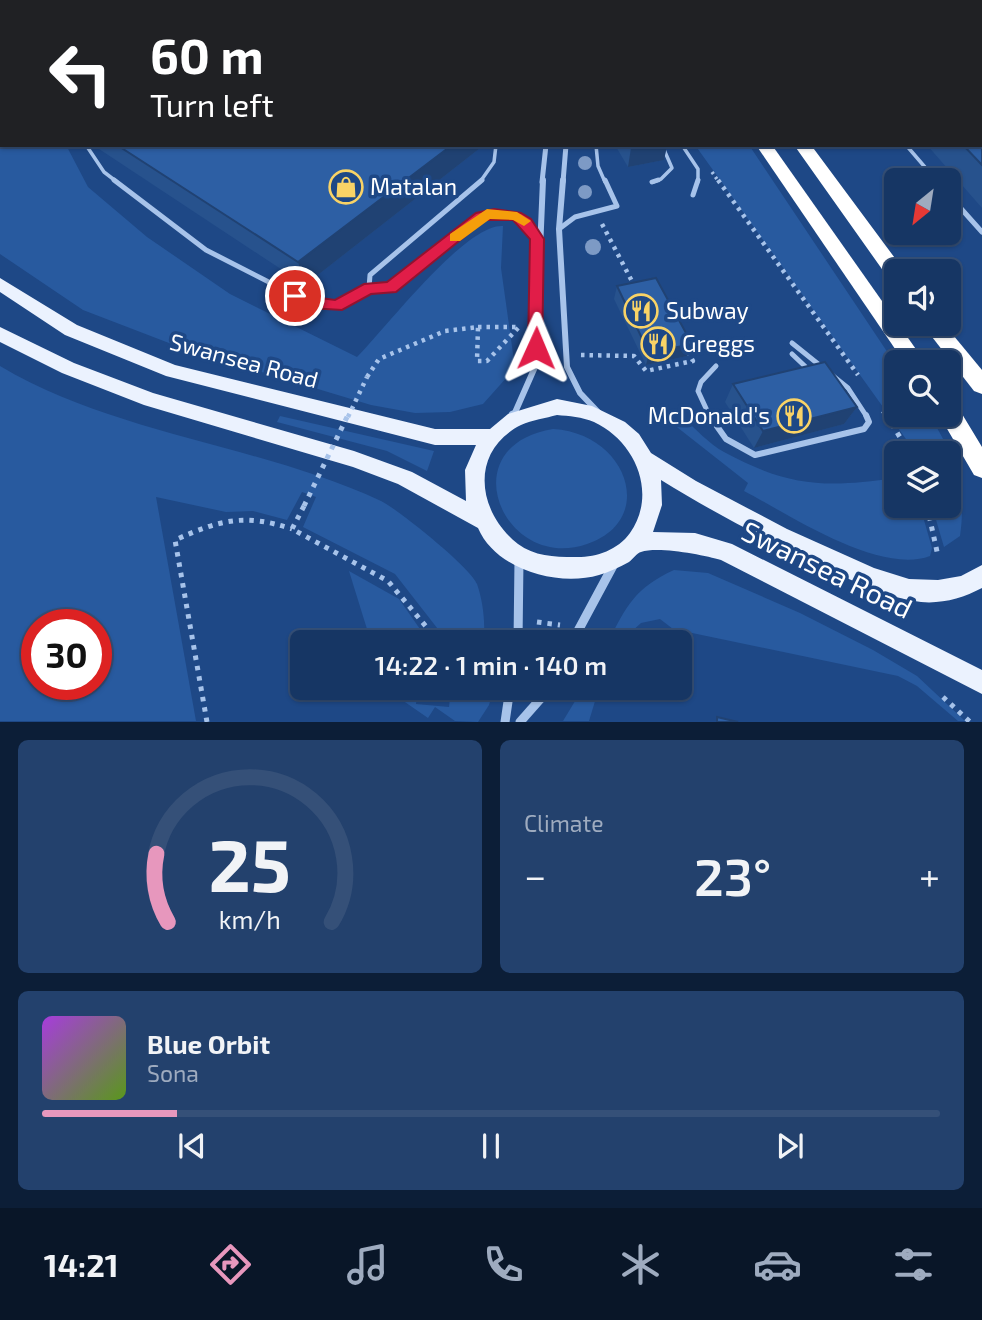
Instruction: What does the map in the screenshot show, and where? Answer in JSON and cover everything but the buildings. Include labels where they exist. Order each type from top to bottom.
[{"type":"highway","points":[[765,147],[907,350]]},
{"type":"highway","points":[[803,147],[885,259]]},
{"type":"highway","points":[[942,336],[982,385]]},
{"type":"highway","points":[[958,427],[982,468]]},
{"type":"main road","name":"Swansea Road","points":[[0,284],[71,330],[172,371],[435,437],[491,437]]},
{"type":"main road","name":"Swansea Road","points":[[0,334],[68,368],[150,400],[354,459],[405,478],[482,520]]},
{"type":"main road","name":"Swansea Road","points":[[628,549],[652,510],[653,484],[645,459],[634,442],[604,418],[581,410],[557,407],[534,410],[512,419],[491,437],[479,455],[473,476],[475,498],[482,520],[498,540],[519,557],[544,567],[570,570],[596,566],[628,549],[695,543],[725,551],[982,682]]},
{"type":"main road","name":"Swansea Road","points":[[645,459],[700,495],[755,525],[873,579],[924,591],[970,585],[982,575]]},
{"type":"street","points":[[512,419],[535,368],[538,329],[537,239],[545,147]]},
{"type":"street","points":[[566,147],[559,229],[567,367],[580,393],[604,418]]},
{"type":"street","points":[[579,630],[628,549]]},
{"type":"street","points":[[519,557],[517,586],[522,621],[520,630]]},
{"type":"street","points":[[505,722],[508,700]]},
{"type":"street","points":[[520,722],[541,700]]},
{"type":"lane","points":[[87,147],[104,172],[159,217],[206,250],[310,303],[337,306],[369,288],[391,288],[487,214],[517,216],[526,223],[537,239]]},
{"type":"lane","points":[[369,288],[370,275],[485,177],[494,162],[496,147]]},
{"type":"lane","points":[[559,229],[575,217],[617,206],[598,166],[596,147]]},
{"type":"lane","points":[[652,182],[661,179],[673,168],[663,147]]},
{"type":"lane","points":[[683,147],[698,167],[701,180],[693,195]]},
{"type":"lane","points":[[908,147],[926,168]]},
{"type":"lane","points":[[961,209],[982,232]]},
{"type":"lane","points":[[716,366],[701,382],[698,391],[722,436],[733,448],[755,455],[864,429],[869,422],[867,413],[838,376],[792,343]]},
{"type":"lane","points":[[792,354],[817,376]]},
{"type":"lane","points":[[827,383],[844,386]]},
{"type":"path","points":[[708,166],[859,377]]},
{"type":"path","points":[[591,221],[600,220],[636,289],[645,287]]},
{"type":"path","points":[[292,529],[367,377],[379,359],[445,331],[478,327],[519,327],[487,360],[477,362],[478,327]]},
{"type":"path","points":[[581,355],[634,356],[646,371],[693,361],[682,340]]},
{"type":"path","points":[[881,409],[902,441]]},
{"type":"path","points":[[207,722],[175,540],[227,519],[262,518],[292,529],[388,580],[429,630]]},
{"type":"path","points":[[930,518],[938,556]]},
{"type":"path","points":[[537,622],[560,625]]},
{"type":"path","points":[[943,697],[970,722]]},
{"type":"shaded area","points":[[0,147],[67,147],[88,187],[147,237],[230,294],[357,357],[448,259],[487,230],[503,226],[501,268],[515,368],[483,404],[450,412],[415,413],[371,405],[182,348],[83,310],[0,254]]},
{"type":"shaded area","points":[[696,147],[750,147],[886,350],[884,408]]},
{"type":"shaded area","points":[[0,366],[91,408],[286,466],[381,501],[449,553],[477,584],[484,630],[439,630],[395,574],[303,527],[316,497],[302,492],[287,520],[253,511],[226,512],[156,497],[196,721],[0,721]]},
{"type":"shaded area","points":[[280,416],[434,451],[427,471],[387,451],[277,422]]},
{"type":"shaded area","points":[[682,417],[724,452],[747,464],[788,478],[828,483],[884,479],[884,518],[923,518],[932,548],[930,556],[909,560],[886,557],[835,540],[744,491],[748,483],[673,424]]},
{"type":"shaded area","points":[[897,427],[937,427],[944,441],[907,441]]},
{"type":"shaded area","points":[[553,429],[579,434],[600,445],[615,461],[624,479],[627,498],[622,516],[609,532],[587,544],[557,548],[532,541],[512,525],[500,504],[496,481],[503,458],[521,440]]},
{"type":"shaded area","points":[[961,496],[962,519],[960,536],[944,547],[936,518],[961,518]]},
{"type":"shaded area","points":[[674,570],[708,573],[800,613],[917,676],[965,721],[958,721],[917,686],[898,676],[692,633],[692,630],[673,629],[660,619],[641,623],[633,630],[614,630],[641,591]]},
{"type":"shaded area","points":[[349,571],[399,599],[421,630],[367,630]]},
{"type":"shaded area","points":[[402,700],[416,700],[416,704],[449,707],[450,700],[490,700],[478,722],[455,721],[435,707],[428,718]]},
{"type":"shaded area","points":[[576,700],[595,700],[589,721],[563,721]]},
{"type":"slow traffic","points":[[455,237],[487,214],[517,216],[524,221]]},
{"type":"place","name":"Matalan","points":[[346,187]]},
{"type":"place","name":"Subway","points":[[641,311]]},
{"type":"place","name":"Greggs","points":[[658,344]]},
{"type":"place","name":"McDonald's","points":[[794,416]]},
{"type":"route","points":[[295,296],[310,303],[337,306],[369,288],[391,288],[416,271],[481,216],[517,216],[526,223],[537,239],[536,348]]}]
